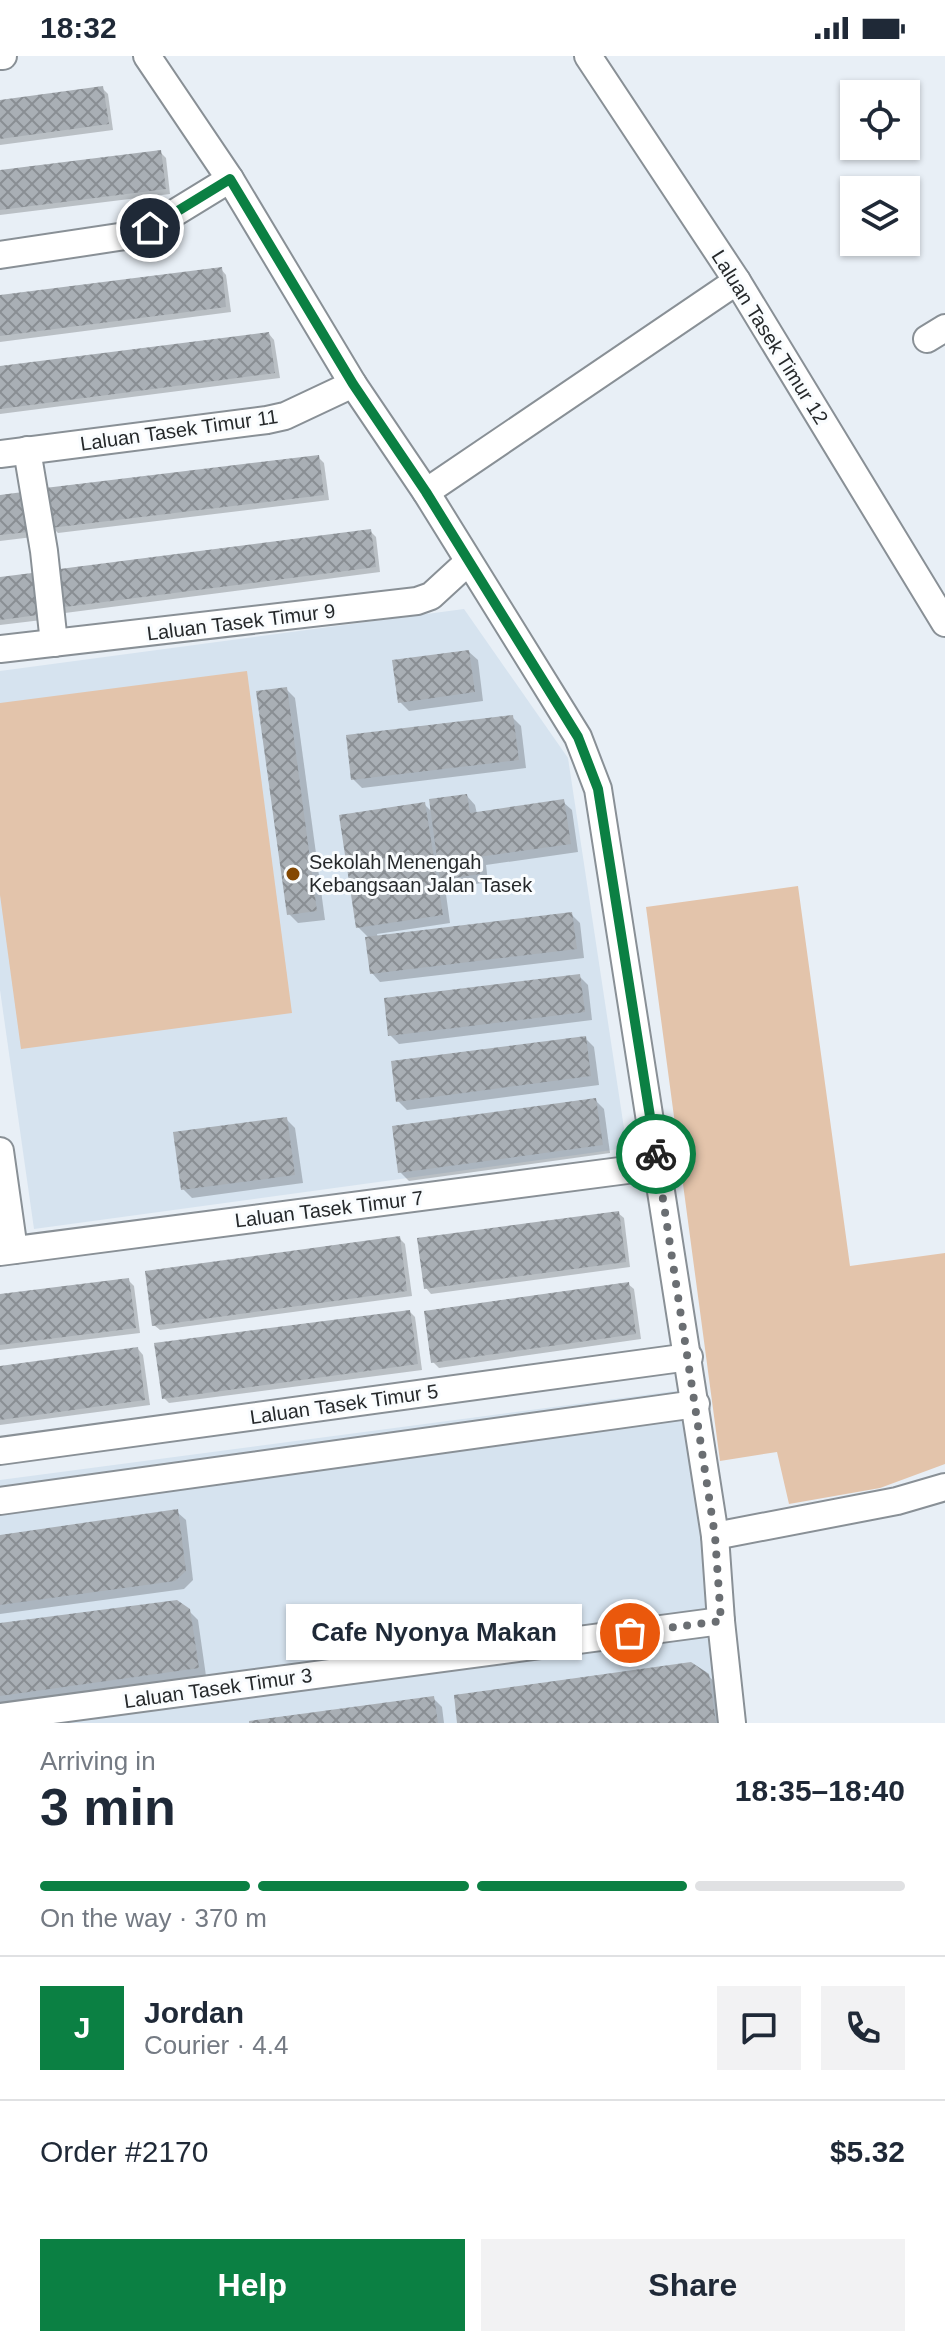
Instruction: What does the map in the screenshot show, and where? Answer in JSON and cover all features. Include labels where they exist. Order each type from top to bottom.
[{"type":"street","points":[[147,56],[230,179],[353,384],[426,492],[578,737],[598,789],[715,1536],[732,1723]]},
{"type":"street","name":"Laluan Tasek Timur 12","points":[[588,56],[737,281],[945,623]]},
{"type":"street","points":[[0,255],[132,235],[150,228],[230,179]]},
{"type":"street","points":[[426,492],[737,281]]},
{"type":"street","name":"Laluan Tasek Timur 11","points":[[0,454],[267,420],[285,416],[353,384]]},
{"type":"street","points":[[27,450],[44,551],[54,643]]},
{"type":"street","name":"Laluan Tasek Timur 9","points":[[0,649],[417,601],[431,596],[468,562]]},
{"type":"street","points":[[0,1151],[7,1251]]},
{"type":"street","name":"Laluan Tasek Timur 7","points":[[7,1251],[658,1166]]},
{"type":"street","name":"Laluan Tasek Timur 5","points":[[0,1451],[689,1357]]},
{"type":"street","points":[[0,1501],[696,1404]]},
{"type":"street","points":[[715,1536],[897,1501],[945,1487]]},
{"type":"street","name":"Laluan Tasek Timur 3","points":[[0,1717],[721,1621]]},
{"type":"shaded area","name":"Sekolah Menengah Kebangsaan Jalan Tasek","points":[[464,609],[568,758],[627,1148],[34,1229],[0,990],[0,671]]},
{"type":"shaded area","points":[[247,671],[292,1013],[21,1049],[0,895],[0,703]]},
{"type":"shaded area","points":[[798,886],[850,1266],[945,1253],[945,1464],[880,1488],[789,1504],[777,1452],[720,1461],[646,907]]},
{"type":"shaded area","points":[[698,1388],[732,1723],[0,1723],[0,1480]]},
{"type":"building","points":[[103,86],[109,124],[0,139],[0,100]]},
{"type":"building","points":[[161,150],[166,189],[0,210],[0,170]]},
{"type":"building","points":[[222,267],[226,307],[0,336],[0,295]]},
{"type":"building","points":[[269,332],[275,373],[0,409],[0,366]]},
{"type":"building","points":[[319,455],[324,495],[50,528],[45,488]]},
{"type":"building","points":[[23,492],[28,532],[0,535],[0,495]]},
{"type":"building","points":[[371,529],[376,567],[57,608],[52,570]]},
{"type":"building","points":[[32,573],[38,615],[0,620],[0,577]]},
{"type":"building","points":[[469,650],[475,692],[398,703],[392,660]]},
{"type":"building","points":[[287,687],[317,911],[287,915],[256,691]]},
{"type":"building","points":[[513,715],[519,760],[351,780],[346,735]]},
{"type":"building","points":[[467,794],[470,813],[564,799],[571,844],[478,857],[480,874],[440,880],[429,799]]},
{"type":"building","points":[[425,802],[443,915],[356,928],[339,815]]},
{"type":"building","points":[[572,912],[577,949],[370,974],[365,937]]},
{"type":"building","points":[[580,974],[585,1012],[388,1036],[384,998]]},
{"type":"building","points":[[586,1036],[591,1076],[396,1102],[391,1061]]},
{"type":"building","points":[[596,1098],[603,1145],[398,1173],[392,1126]]},
{"type":"building","points":[[287,1117],[295,1175],[181,1190],[173,1132]]},
{"type":"building","points":[[619,1211],[626,1262],[424,1289],[417,1238]]},
{"type":"building","points":[[400,1236],[407,1291],[152,1326],[145,1271]]},
{"type":"building","points":[[129,1278],[136,1328],[0,1345],[0,1294]]},
{"type":"building","points":[[629,1282],[636,1334],[431,1363],[424,1311]]},
{"type":"building","points":[[410,1310],[418,1364],[162,1399],[154,1343]]},
{"type":"building","points":[[138,1347],[145,1400],[0,1420],[0,1366]]},
{"type":"building","points":[[178,1509],[186,1571],[175,1581],[0,1605],[0,1535]]},
{"type":"building","points":[[177,1600],[190,1609],[199,1668],[0,1696],[0,1623]]},
{"type":"building","points":[[691,1662],[709,1674],[716,1723],[457,1723],[454,1695]]},
{"type":"building","points":[[434,1696],[438,1723],[249,1723],[249,1721]]},
{"type":"way so far","points":[[630,1633],[721,1621],[715,1536],[656,1154]]},
{"type":"place","name":"Sekolah Menengah Kebangsaan Jalan Tasek","points":[[293,874]]},
{"type":"place","name":"Cafe Nyonya Makan","points":[[630,1633]]},
{"type":"route","points":[[150,228],[230,179],[353,384],[426,492],[578,737],[598,789],[656,1154]]}]
